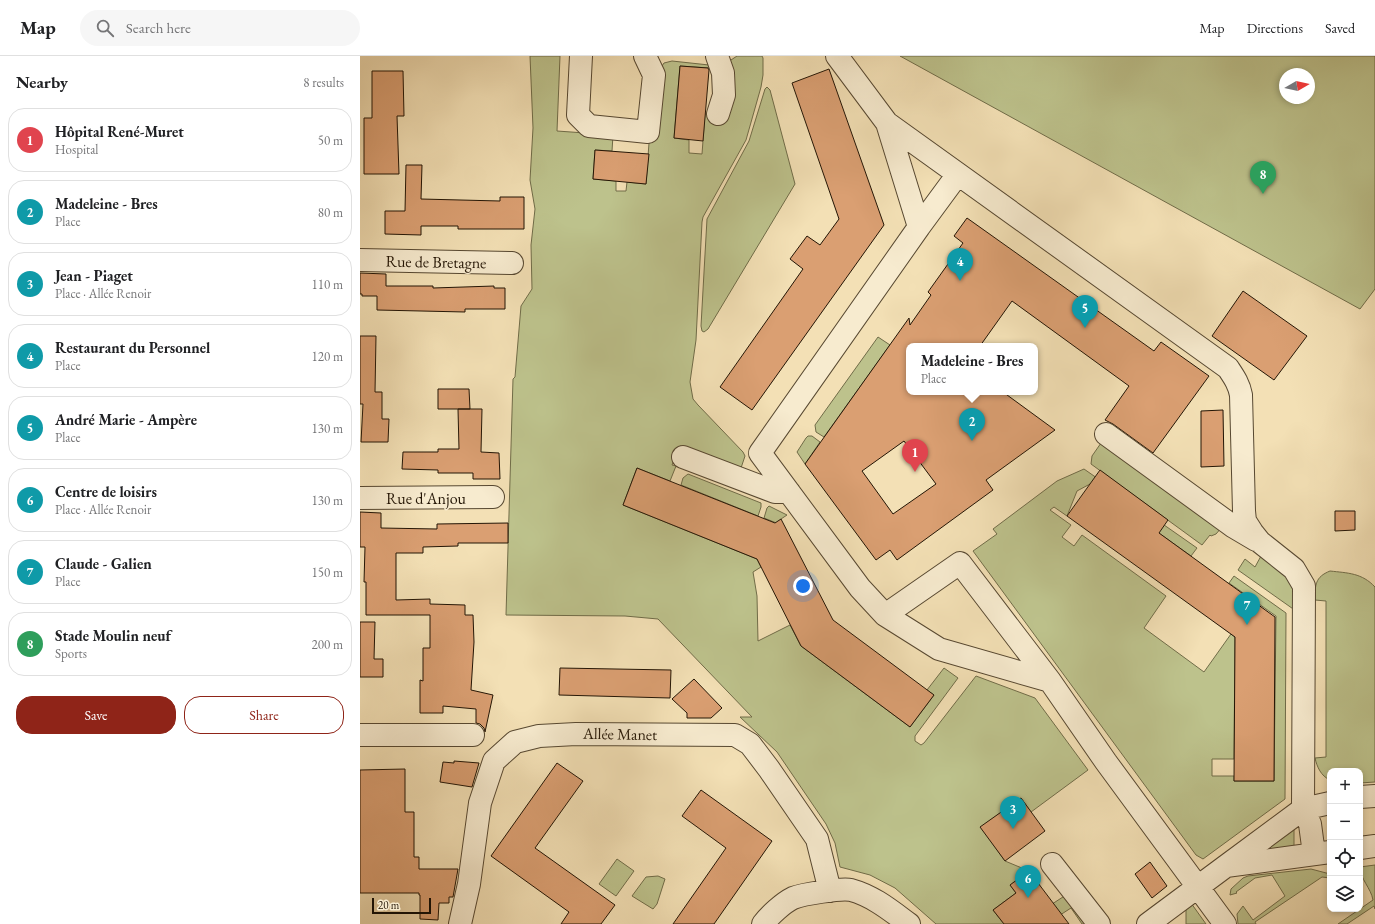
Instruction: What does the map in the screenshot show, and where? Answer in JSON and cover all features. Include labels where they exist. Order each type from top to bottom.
[{"type":"street","points":[[581,56],[578,115],[589,126],[648,132],[654,76],[651,56]]},
{"type":"street","points":[[717,56],[723,73],[724,95],[718,114]]},
{"type":"street","points":[[837,56],[887,124],[1228,368],[1240,387],[1241,395],[1244,516],[1252,532],[1260,542]]},
{"type":"street","points":[[887,124],[919,227]]},
{"type":"street","points":[[958,174],[760,453],[860,588],[885,615],[939,649],[1050,681]]},
{"type":"street","name":"Rue de Bretagne","points":[[360,260],[512,263]]},
{"type":"street","points":[[1106,434],[1234,527],[1260,542],[1294,568],[1304,586],[1303,809],[1322,853],[1226,866]]},
{"type":"street","points":[[683,457],[775,492],[789,492]]},
{"type":"street","name":"Rue d'Anjou","points":[[360,498],[492,497]]},
{"type":"street","points":[[885,615],[960,563],[1050,681],[1106,762],[1226,924]]},
{"type":"street","name":"Allée Manet","points":[[460,924],[469,884],[480,803],[494,761],[515,742],[539,736],[576,734],[735,735],[750,744],[817,839],[830,891]]},
{"type":"street","points":[[360,735],[473,735]]},
{"type":"street","points":[[1363,797],[1375,796]]},
{"type":"street","points":[[1148,924],[1303,809],[1327,803]]},
{"type":"street","points":[[1363,848],[1375,846]]},
{"type":"street","points":[[1052,864],[1099,924]]},
{"type":"street","points":[[763,924],[771,915],[793,899],[830,891],[849,890],[875,900],[909,924]]},
{"type":"green space","points":[[530,56],[560,56],[557,131],[613,135],[612,151],[595,150],[593,179],[616,181],[616,191],[626,191],[627,182],[646,184],[649,143],[657,139],[662,66],[664,63],[672,61],[709,65],[709,68],[680,66],[674,138],[689,140],[689,153],[702,154],[705,114],[729,113],[728,62],[737,56],[762,56],[763,75],[761,87],[746,140],[703,217],[696,340],[690,382],[693,399],[743,452],[745,456],[740,471],[680,446],[672,465],[676,466],[670,481],[637,468],[623,505],[757,559],[761,567],[753,572],[757,596],[758,641],[790,625],[801,646],[910,727],[934,695],[927,690],[944,668],[958,678],[915,736],[915,741],[921,745],[976,676],[1035,698],[1088,770],[1031,812],[1021,798],[981,827],[1005,861],[1029,871],[1010,885],[1016,893],[993,910],[1004,924],[936,924],[895,888],[870,875],[840,867],[835,843],[826,824],[777,752],[740,717],[752,717],[658,619],[625,616],[506,615],[513,379],[515,377],[521,306],[532,289],[531,245],[535,209],[530,180],[533,128]]},
{"type":"green space","points":[[900,56],[1375,56],[1375,289],[1360,309]]},
{"type":"green space","points":[[767,87],[770,90],[795,184],[708,329],[704,332],[702,331],[701,326],[707,219],[749,141],[765,89]]},
{"type":"green space","points":[[878,337],[890,345],[824,437],[816,432],[815,425]]},
{"type":"green space","points":[[808,436],[812,436],[820,442],[805,464],[797,452]]},
{"type":"green space","points":[[1101,443],[1222,527],[1216,534],[1210,535],[1202,545],[1091,464],[1092,456]]},
{"type":"green space","points":[[1084,469],[1197,548],[1191,556],[1090,484],[1077,491],[1067,516],[1054,507],[1050,510],[1071,525],[1062,537],[1074,546],[1082,535],[1166,596],[1144,628],[1204,672],[1231,634],[1235,637],[1234,759],[1212,759],[1212,776],[1234,776],[1234,781],[1274,781],[1276,616],[1229,583],[1234,576],[1286,613],[1285,799],[1203,859],[1196,855],[973,551],[997,534],[993,529],[1057,481]]},
{"type":"green space","points":[[688,474],[761,503],[758,516],[681,485],[683,478]]},
{"type":"green space","points":[[769,506],[787,515],[781,519],[779,524],[764,518]]},
{"type":"green space","points":[[1261,556],[1282,571],[1294,588],[1296,611],[1238,570],[1245,559],[1255,567]]},
{"type":"green space","points":[[1330,571],[1354,574],[1370,582],[1375,587],[1375,782],[1363,783],[1363,768],[1327,768],[1327,778],[1320,771],[1315,758],[1326,757],[1326,601],[1315,600],[1317,582],[1325,573]]},
{"type":"green space","points":[[1294,826],[1294,849],[1258,850]]},
{"type":"green space","points":[[617,859],[634,871],[616,896],[599,884]]},
{"type":"green space","points":[[1375,865],[1375,909],[1374,906],[1347,924],[1338,924],[1356,912],[1363,912],[1363,907],[1373,900],[1363,878],[1363,867]]},
{"type":"green space","points":[[1311,869],[1327,873],[1327,878],[1322,877],[1255,922],[1256,924],[1238,924],[1237,914],[1243,906],[1253,920],[1285,896],[1272,875],[1255,878],[1236,892],[1237,893],[1230,895],[1231,889],[1243,878],[1248,876]]},
{"type":"green space","points":[[658,876],[665,879],[657,904],[653,909],[632,896],[646,877]]},
{"type":"green space","points":[[1066,895],[1086,924],[1082,924],[1071,908],[1057,917],[1049,906]]},
{"type":"green space","points":[[1191,903],[1206,924],[1186,924],[1186,909]]},
{"type":"building","points":[[680,66],[708,68],[709,70],[703,141],[674,138]]},
{"type":"building","points":[[829,69],[884,225],[752,410],[720,387],[803,269],[790,259],[807,236],[820,245],[839,219],[792,83]]},
{"type":"building","points":[[372,71],[403,71],[404,116],[397,116],[399,174],[364,174],[364,118],[372,118]]},
{"type":"building","points":[[595,150],[649,154],[646,184],[593,179]]},
{"type":"building","points":[[406,165],[422,165],[421,199],[500,201],[500,197],[524,197],[524,229],[458,229],[458,226],[421,226],[421,235],[385,234],[385,211],[405,211]]},
{"type":"building","points":[[967,218],[1154,351],[1161,342],[1209,376],[1153,453],[1113,424],[1105,420],[1129,386],[1012,301],[982,343],[906,343],[906,395],[1007,395],[1055,430],[986,480],[993,490],[897,560],[890,550],[876,560],[805,464],[909,318],[910,325],[931,295],[928,292],[963,243],[954,236]],"holes":[[[904,441],[936,484],[893,514],[862,471]]]},
{"type":"building","points":[[360,273],[386,274],[386,286],[433,286],[433,288],[494,286],[494,288],[505,288],[505,309],[465,309],[465,312],[377,310],[377,296],[362,296],[362,294],[360,294]]},
{"type":"building","points":[[1243,291],[1307,336],[1274,380],[1212,336]]},
{"type":"building","points":[[360,336],[376,336],[375,392],[382,392],[382,419],[389,419],[388,442],[361,442],[363,404],[360,404]]},
{"type":"building","points":[[438,389],[469,389],[470,409],[438,409]]},
{"type":"building","points":[[458,409],[482,409],[481,452],[499,453],[500,479],[473,479],[473,473],[438,473],[438,470],[402,469],[403,452],[438,452],[438,449],[459,449]]},
{"type":"building","points":[[1223,410],[1224,466],[1201,467],[1201,411]]},
{"type":"building","points":[[637,468],[775,523],[781,519],[833,620],[934,695],[910,727],[801,646],[757,559],[623,505]]},
{"type":"building","points":[[1100,470],[1168,520],[1159,533],[1275,617],[1274,781],[1234,781],[1235,637],[1067,516]]},
{"type":"building","points":[[1335,511],[1355,511],[1355,530],[1335,531]]},
{"type":"building","points":[[360,512],[381,513],[381,528],[437,529],[437,524],[508,523],[508,543],[458,543],[458,546],[423,547],[423,553],[396,553],[396,600],[430,599],[430,604],[465,605],[465,615],[473,615],[474,642],[471,690],[493,695],[485,732],[484,728],[480,724],[476,723],[476,709],[443,706],[443,713],[420,713],[420,680],[423,681],[423,648],[430,648],[430,615],[366,615],[366,582],[364,582],[365,547],[360,547]]},
{"type":"building","points":[[360,622],[375,622],[374,659],[383,659],[383,677],[360,677]]},
{"type":"building","points":[[560,668],[671,670],[670,698],[559,695]]},
{"type":"building","points":[[694,679],[722,708],[711,718],[687,718],[687,713],[672,699]]},
{"type":"building","points":[[454,761],[479,763],[472,787],[440,782],[443,762],[454,763]]},
{"type":"building","points":[[557,763],[583,781],[535,848],[615,905],[601,924],[561,924],[569,912],[491,856]]},
{"type":"building","points":[[405,769],[405,812],[414,812],[414,857],[419,857],[419,869],[458,869],[453,897],[449,897],[449,903],[439,903],[438,920],[420,919],[419,893],[360,893],[360,770]]},
{"type":"building","points":[[701,790],[772,841],[714,924],[673,924],[726,848],[682,816]]},
{"type":"building","points":[[1021,798],[1045,831],[1005,861],[980,827]]},
{"type":"building","points":[[1150,862],[1167,886],[1152,898],[1135,874]]},
{"type":"building","points":[[1029,871],[1069,924],[1004,924],[993,910],[1016,893],[1010,885]]},
{"type":"place","name":"Stade Moulin neuf","points":[[1263,194]]},
{"type":"place","name":"Restaurant du Personnel","points":[[960,281]]},
{"type":"place","name":"André Marie - Ampère","points":[[1085,328]]},
{"type":"place","name":"Madeleine - Bres","points":[[972,441]]},
{"type":"place","name":"Hôpital René-Muret","points":[[915,472]]},
{"type":"place","name":"Claude - Galien","points":[[1247,625]]},
{"type":"place","name":"Jean - Piaget","points":[[1013,829]]},
{"type":"place","name":"Centre de loisirs","points":[[1028,898]]}]
